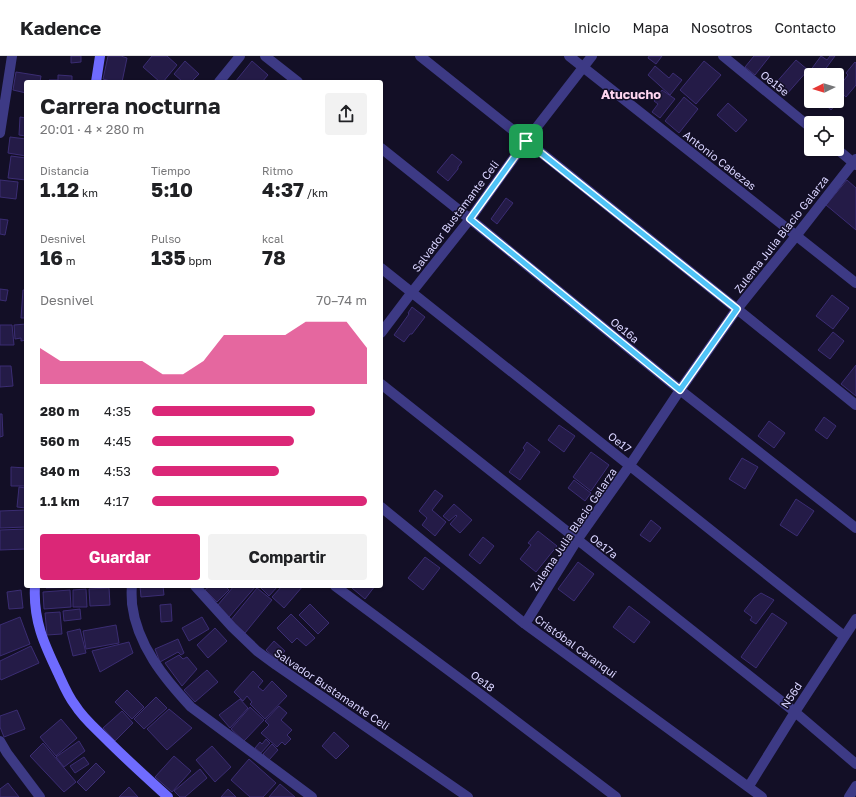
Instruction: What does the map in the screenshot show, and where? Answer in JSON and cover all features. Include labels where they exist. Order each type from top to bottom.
[{"type":"street","points":[[0,133],[12,56]]},
{"type":"street","points":[[96,80],[100,56]]},
{"type":"street","points":[[222,80],[240,56]]},
{"type":"street","points":[[265,56],[295,80]]},
{"type":"street","points":[[420,56],[856,405]]},
{"type":"street","name":"Antonio Cabezas","points":[[569,56],[856,283]]},
{"type":"street","name":"Salvador Bustamante Celi","points":[[383,330],[470,219],[526,141],[592,56]]},
{"type":"street","name":"Oe15e","points":[[723,56],[804,122]]},
{"type":"street","name":"Oe16a","points":[[383,150],[680,390],[856,528]]},
{"type":"street","points":[[844,154],[855,162]]},
{"type":"street","name":"Zulema Julia Blacio Galarza","points":[[525,624],[577,540],[737,309],[855,162]]},
{"type":"street","name":"Oe17","points":[[383,270],[844,636]]},
{"type":"street","name":"Oe17a","points":[[383,386],[795,712],[856,764]]},
{"type":"street","name":"Cristóbal Caranqui","points":[[383,509],[525,624],[749,786],[762,797]]},
{"type":"street","points":[[36,588],[36,611],[41,633],[48,652],[75,705],[88,722],[168,797]]},
{"type":"street","points":[[132,588],[134,617],[145,647],[176,692],[191,707],[312,797]]},
{"type":"street","name":"Salvador Bustamante Celi","points":[[197,588],[227,622],[257,651],[468,797]]},
{"type":"street","name":"Oe18","points":[[338,588],[616,797]]},
{"type":"street","name":"N56d","points":[[749,786],[856,619]]},
{"type":"street","points":[[0,741],[7,753],[40,797]]},
{"type":"street","points":[[849,797],[856,786]]},
{"type":"building","points":[[71,56],[81,56],[81,62],[71,63]]},
{"type":"building","points":[[108,56],[121,56],[127,58],[122,80],[103,79]]},
{"type":"building","points":[[152,56],[167,56],[177,65],[165,80],[158,80],[143,67]]},
{"type":"building","points":[[649,56],[662,56],[656,64],[648,58]]},
{"type":"building","points":[[754,56],[770,56],[755,75],[745,67]]},
{"type":"building","points":[[821,56],[827,60],[830,56],[835,56],[826,68],[812,68]]},
{"type":"building","points":[[796,60],[806,68],[804,68],[804,75],[786,95],[774,85]]},
{"type":"building","points":[[185,61],[199,74],[193,80],[181,80],[174,74]]},
{"type":"building","points":[[252,61],[268,75],[264,80],[237,80]]},
{"type":"building","points":[[704,61],[721,75],[696,104],[680,90]]},
{"type":"building","points":[[855,62],[856,85],[846,97],[844,95],[844,80],[848,75],[846,73]]},
{"type":"building","points":[[655,66],[669,78],[673,73],[682,80],[670,95],[648,75]]},
{"type":"building","points":[[16,72],[41,76],[40,80],[24,80],[24,93],[13,90]]},
{"type":"building","points":[[58,75],[72,76],[72,80],[58,80]]},
{"type":"building","points":[[662,90],[675,99],[660,118],[652,112],[658,104],[654,101]]},
{"type":"building","points":[[684,97],[698,109],[679,133],[665,121]]},
{"type":"building","points":[[728,103],[747,120],[736,132],[717,115]]},
{"type":"building","points":[[20,117],[24,118],[24,136],[19,135]]},
{"type":"building","points":[[10,137],[24,139],[24,156],[8,153]]},
{"type":"building","points":[[452,154],[462,162],[448,181],[437,172]]},
{"type":"building","points":[[11,156],[24,158],[24,180],[8,178]]},
{"type":"building","points":[[0,180],[18,182],[16,199],[0,197]]},
{"type":"building","points":[[847,180],[856,188],[856,230],[826,205]]},
{"type":"building","points":[[506,198],[513,203],[497,224],[491,219]]},
{"type":"building","points":[[0,219],[8,220],[5,235],[0,234]]},
{"type":"building","points":[[0,289],[8,290],[6,301],[0,300]]},
{"type":"building","points":[[23,290],[24,290],[24,318],[21,318]]},
{"type":"building","points":[[832,295],[849,308],[833,329],[816,316]]},
{"type":"building","points":[[412,307],[425,317],[404,342],[394,335],[409,314],[408,313]]},
{"type":"building","points":[[24,324],[24,340],[21,341],[21,338],[15,339],[14,325]]},
{"type":"building","points":[[0,325],[12,325],[14,345],[0,345]]},
{"type":"building","points":[[833,332],[844,341],[830,359],[818,350]]},
{"type":"building","points":[[856,365],[856,396],[841,384]]},
{"type":"building","points":[[0,366],[11,366],[13,386],[0,387]]},
{"type":"building","points":[[0,414],[2,414],[3,436],[0,437]]},
{"type":"building","points":[[824,417],[836,426],[827,439],[815,430]]},
{"type":"building","points":[[769,421],[785,433],[774,448],[758,436]]},
{"type":"building","points":[[559,425],[575,436],[564,452],[548,440]]},
{"type":"building","points":[[527,442],[540,452],[520,480],[509,472],[525,450],[523,448]]},
{"type":"building","points":[[591,452],[609,465],[591,491],[573,477]]},
{"type":"building","points":[[742,458],[758,467],[745,489],[729,479]]},
{"type":"building","points":[[11,467],[24,468],[24,486],[11,486]]},
{"type":"building","points":[[574,480],[591,493],[585,501],[568,488]]},
{"type":"building","points":[[19,487],[24,488],[24,508],[17,507]]},
{"type":"building","points":[[435,490],[443,496],[432,510],[446,522],[435,536],[422,525],[427,518],[419,511]]},
{"type":"building","points":[[796,499],[814,511],[797,536],[780,525]]},
{"type":"building","points":[[454,504],[472,520],[460,533],[450,524],[457,516],[456,515],[449,521],[443,516]]},
{"type":"building","points":[[24,510],[24,527],[0,528],[0,511]]},
{"type":"building","points":[[651,520],[661,528],[650,542],[640,535]]},
{"type":"building","points":[[24,529],[24,549],[0,550],[0,530]]},
{"type":"building","points":[[538,531],[557,546],[536,572],[520,559],[531,545],[528,543]]},
{"type":"building","points":[[483,537],[494,546],[480,564],[469,555]]},
{"type":"building","points":[[425,557],[440,568],[423,590],[408,578]]},
{"type":"building","points":[[578,562],[594,574],[574,601],[558,589]]},
{"type":"building","points":[[109,588],[110,605],[90,606],[89,589]]},
{"type":"building","points":[[140,588],[163,588],[164,595],[141,597]]},
{"type":"building","points":[[208,588],[227,588],[229,590],[217,602],[205,590]]},
{"type":"building","points":[[232,588],[254,588],[229,617],[217,606]]},
{"type":"building","points":[[257,588],[272,600],[245,633],[230,621]]},
{"type":"building","points":[[261,588],[276,588],[269,596]]},
{"type":"building","points":[[280,588],[301,588],[284,608],[272,597]]},
{"type":"building","points":[[352,588],[373,588],[365,599]]},
{"type":"building","points":[[86,589],[87,607],[73,607],[73,590]]},
{"type":"building","points":[[21,590],[23,608],[9,609],[7,592]]},
{"type":"building","points":[[70,590],[71,607],[44,609],[43,592]]},
{"type":"building","points":[[761,593],[774,600],[756,624],[750,620],[752,617],[744,611],[754,598]]},
{"type":"building","points":[[171,604],[172,621],[161,622],[160,605]]},
{"type":"building","points":[[310,604],[329,623],[318,634],[299,615]]},
{"type":"building","points":[[629,606],[650,622],[634,643],[613,627]]},
{"type":"building","points":[[80,609],[81,619],[64,621],[63,611]]},
{"type":"building","points":[[60,612],[62,634],[47,635],[45,613]]},
{"type":"building","points":[[772,613],[787,623],[756,668],[741,657]]},
{"type":"building","points":[[291,614],[315,638],[306,646],[297,638],[292,643],[277,628]]},
{"type":"building","points":[[20,617],[30,644],[0,656],[0,625]]},
{"type":"building","points":[[202,617],[209,629],[189,641],[182,628]]},
{"type":"building","points":[[116,625],[119,643],[86,649],[83,631]]},
{"type":"building","points":[[215,628],[227,641],[208,658],[197,645]]},
{"type":"building","points":[[80,629],[86,653],[73,656],[67,632]]},
{"type":"building","points":[[178,639],[184,653],[181,655],[178,652],[160,662],[155,649]]},
{"type":"building","points":[[274,641],[285,651],[277,660],[266,650]]},
{"type":"building","points":[[129,642],[133,653],[100,672],[92,651]]},
{"type":"building","points":[[31,646],[39,663],[1,680],[0,661]]},
{"type":"building","points":[[179,655],[183,659],[187,657],[197,669],[182,686],[165,663]]},
{"type":"building","points":[[207,670],[218,682],[195,702],[184,690]]},
{"type":"building","points":[[253,671],[263,681],[258,687],[263,691],[272,681],[287,696],[265,719],[250,704],[252,702],[247,696],[243,701],[234,692]]},
{"type":"building","points":[[127,690],[144,707],[132,719],[115,702]]},
{"type":"building","points":[[156,697],[167,708],[144,729],[134,719]]},
{"type":"building","points":[[240,699],[248,708],[230,728],[219,715]]},
{"type":"building","points":[[279,706],[287,713],[281,720],[292,730],[287,735],[291,739],[285,745],[282,742],[277,747],[261,733],[269,725],[265,721]]},
{"type":"building","points":[[250,707],[264,720],[244,741],[231,729]]},
{"type":"building","points":[[169,709],[192,728],[167,750],[147,729]]},
{"type":"building","points":[[17,710],[25,729],[4,737],[0,727],[0,716]]},
{"type":"building","points":[[122,711],[133,723],[115,741],[103,728]]},
{"type":"building","points":[[61,719],[77,738],[56,756],[40,737]]},
{"type":"building","points":[[334,732],[349,746],[336,759],[322,746]]},
{"type":"building","points":[[266,739],[270,743],[261,753],[255,748],[260,742],[262,744]]},
{"type":"building","points":[[79,741],[85,751],[64,767],[56,757]]},
{"type":"building","points":[[43,743],[76,782],[64,792],[30,756]]},
{"type":"building","points":[[272,744],[278,750],[269,760],[263,754]]},
{"type":"building","points":[[212,746],[231,767],[215,782],[196,760]]},
{"type":"building","points":[[174,756],[191,771],[172,792],[155,777]]},
{"type":"building","points":[[84,757],[89,764],[75,773],[70,766]]},
{"type":"building","points":[[249,759],[276,783],[263,797],[250,797],[231,780]]},
{"type":"building","points":[[96,763],[105,772],[86,791],[77,782]]},
{"type":"building","points":[[200,769],[207,778],[185,797],[180,797],[174,791]]},
{"type":"building","points":[[8,783],[19,797],[0,797],[0,789]]},
{"type":"building","points":[[280,784],[295,797],[269,797]]},
{"type":"building","points":[[129,787],[138,797],[119,797]]},
{"type":"building","points":[[228,789],[236,797],[221,797]]},
{"type":"district","name":"Atucucho","points":[[631,94]]},
{"type":"route","points":[[526,141],[737,309],[680,390],[470,219],[526,141]]}]
